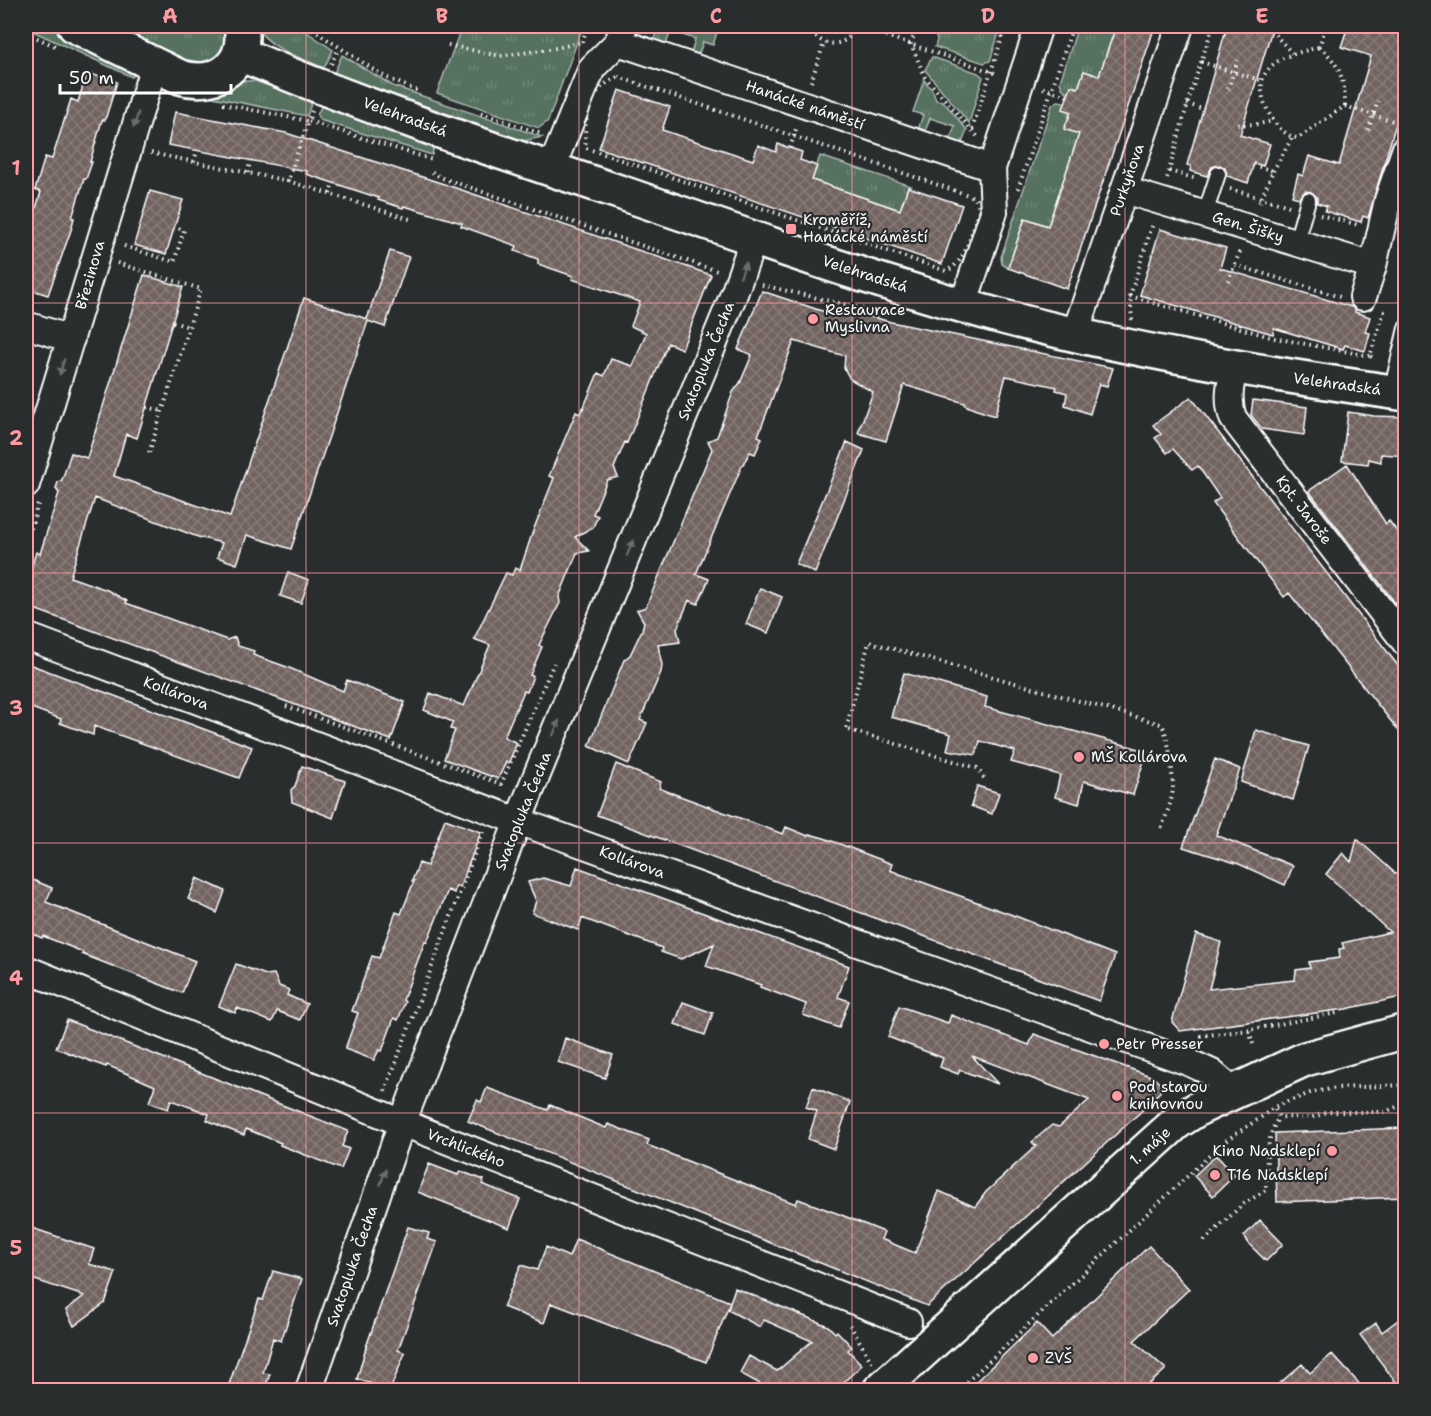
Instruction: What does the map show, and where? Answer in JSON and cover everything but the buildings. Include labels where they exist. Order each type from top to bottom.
[{"type":"main road","name":"Velehradská","points":[[70,38],[154,65],[192,80],[206,80],[219,76],[231,67],[241,40],[322,88],[556,155],[754,238],[963,305],[1139,350],[1234,368],[1398,393]]},
{"type":"main road","points":[[1234,1092],[1305,1059],[1406,1031]]},
{"type":"main road","name":"1. máje","points":[[877,1377],[1160,1136],[1199,1108],[1234,1092]]},
{"type":"main road","name":"1. máje","points":[[907,1390],[1234,1092]]},
{"type":"street","points":[[963,305],[970,259],[994,212],[993,164],[1039,26]]},
{"type":"street","name":"Purkyňova","points":[[1075,334],[1180,26]]},
{"type":"street","name":"Hanácké náměstí","points":[[556,155],[592,68],[621,34],[993,164]]},
{"type":"street","name":"Březinova","points":[[32,494],[71,339],[154,65]]},
{"type":"street","points":[[1359,301],[1373,266],[1388,200],[1406,148]]},
{"type":"street","name":"Gen. Šišky","points":[[1124,190],[1373,266]]},
{"type":"street","name":"Svatopluka Čecha","points":[[309,1390],[403,1123],[518,821],[734,294],[754,238]]},
{"type":"street","points":[[26,325],[71,339]]},
{"type":"street","name":"Kpt. Jaroše","points":[[1234,368],[1228,398],[1233,418],[1406,643]]},
{"type":"street","name":"Kollárova","points":[[26,636],[518,821],[1188,1062],[1212,1073],[1234,1092]]},
{"type":"street","name":"Vrchlického","points":[[26,969],[403,1123],[908,1322]]},
{"type":"lane","points":[[1205,214],[1218,174]]},
{"type":"lane","points":[[1296,242],[1308,200]]},
{"type":"lane","points":[[1398,393],[1406,328]]},
{"type":"path","points":[[306,26],[385,77],[424,94]]},
{"type":"path","points":[[809,26],[812,33],[825,43],[841,43],[854,33],[857,26],[1067,96]]},
{"type":"path","points":[[917,26],[911,44],[926,76],[972,129],[993,164],[1017,191],[1073,26]]},
{"type":"path","points":[[972,129],[1006,26]]},
{"type":"path","points":[[1132,325],[1130,296],[1187,104],[1213,26]]},
{"type":"path","points":[[1267,26],[1293,54]]},
{"type":"path","points":[[1319,47],[1326,26]]},
{"type":"path","points":[[26,33],[70,38]]},
{"type":"path","points":[[448,45],[500,56],[582,42]]},
{"type":"path","points":[[810,87],[825,43]]},
{"type":"path","points":[[1319,47],[1293,54],[1271,67],[1263,76],[1262,90],[1269,117],[1292,137],[1298,138],[1345,106]]},
{"type":"path","points":[[1319,47],[1336,63],[1342,74],[1345,106]]},
{"type":"path","points":[[329,69],[339,48]]},
{"type":"path","points":[[1228,89],[1238,60]]},
{"type":"path","points":[[1201,62],[1263,81]]},
{"type":"path","points":[[477,112],[556,155],[586,148],[946,271],[970,259],[979,210],[974,197],[618,77],[608,81],[594,95],[584,127],[586,148]]},
{"type":"path","points":[[1368,130],[1378,101]]},
{"type":"path","points":[[1345,106],[1399,123],[1406,101]]},
{"type":"path","points":[[218,103],[308,121],[436,161]]},
{"type":"path","points":[[288,181],[316,103]]},
{"type":"path","points":[[1187,104],[1203,109]]},
{"type":"path","points":[[790,148],[800,115]]},
{"type":"path","points":[[1238,125],[1274,121]]},
{"type":"path","points":[[1261,198],[1292,137]]},
{"type":"path","points":[[194,162],[197,151]]},
{"type":"path","points":[[146,152],[288,181],[413,220]]},
{"type":"path","points":[[248,173],[250,161]]},
{"type":"path","points":[[1253,165],[1273,171]]},
{"type":"path","points":[[432,172],[442,178],[722,273]]},
{"type":"path","points":[[330,194],[332,185]]},
{"type":"path","points":[[382,210],[384,202]]},
{"type":"path","points":[[119,244],[174,262],[184,230],[175,227]]},
{"type":"path","points":[[1228,280],[1249,227]]},
{"type":"path","points":[[111,270],[116,253]]},
{"type":"path","points":[[113,262],[201,289],[149,453]]},
{"type":"path","points":[[1234,265],[1359,301],[1384,312],[1370,356]]},
{"type":"path","points":[[1130,296],[1275,338],[1370,356],[1378,363]]},
{"type":"path","points":[[173,322],[189,327]]},
{"type":"path","points":[[147,407],[162,411]]},
{"type":"path","points":[[26,546],[32,494]]},
{"type":"path","points":[[984,778],[977,768],[846,729],[869,642],[1161,724],[1167,740],[1173,790],[1161,830]]},
{"type":"path","points":[[385,1090],[484,827]]},
{"type":"path","points":[[1200,1036],[1249,1030],[1337,1013]]},
{"type":"path","points":[[1249,1030],[1253,1044]]},
{"type":"path","points":[[958,1390],[1223,1143],[1246,1126],[1260,1119],[1274,1107],[1313,1092],[1337,1088],[1406,1085]]},
{"type":"path","points":[[1280,1117],[1310,1118],[1329,1112],[1385,1112],[1401,1106],[1406,1101]]},
{"type":"path","points":[[1274,1107],[1280,1117]]},
{"type":"path","points":[[1204,1241],[1242,1205],[1266,1190],[1268,1148],[1272,1128],[1280,1117]]},
{"type":"path","points":[[849,1322],[877,1377]]},
{"type":"green space","points":[[26,26],[58,26],[69,35],[128,68],[134,75],[132,77],[26,28]]},
{"type":"green space","points":[[105,26],[227,26],[229,37],[221,58],[194,67]]},
{"type":"green space","points":[[256,26],[298,26],[333,50],[324,68],[277,47]]},
{"type":"green space","points":[[462,26],[583,26],[548,121],[539,128],[437,93]]},
{"type":"green space","points":[[719,26],[713,45],[703,42],[698,56],[691,54],[695,39],[671,31],[665,47],[654,43],[658,28]]},
{"type":"green space","points":[[942,26],[1001,26],[990,61],[984,63],[935,47],[936,36],[940,34]]},
{"type":"green space","points":[[1078,26],[1116,26],[1099,76],[1084,71],[1078,88],[1071,86],[1068,93],[1062,88],[1060,82]]},
{"type":"green space","points":[[342,55],[393,86],[542,137],[523,141],[334,73]]},
{"type":"green space","points":[[932,57],[978,73],[983,77],[969,123],[925,70]]},
{"type":"green space","points":[[924,80],[933,91],[936,100],[943,101],[967,130],[961,146],[950,141],[955,126],[930,118],[925,132],[918,130],[923,115],[913,112]]},
{"type":"green space","points":[[240,81],[255,81],[312,101],[307,116],[203,95]]},
{"type":"green space","points":[[1058,101],[1065,102],[1063,109],[1070,112],[1065,129],[1079,134],[1048,226],[1025,218],[1008,268],[1002,264],[1001,257],[1052,105]]},
{"type":"green space","points":[[322,105],[434,146],[432,155],[320,120],[317,115]]},
{"type":"green space","points":[[820,156],[911,186],[908,187],[900,210],[812,180]]},
{"type":"place","name":"Kroměříž, Hanácké náměstí","points":[[791,229]]},
{"type":"place","name":"Restaurace Myslivna","points":[[813,319]]},
{"type":"place","name":"MŠ Kollárova","points":[[1079,757]]},
{"type":"place","name":"Petr Presser","points":[[1104,1044]]},
{"type":"place","name":"Pod starou knihovnou","points":[[1117,1096]]},
{"type":"place","name":"Kino Nadsklepí","points":[[1332,1151]]},
{"type":"place","name":"T16 Nadsklepí","points":[[1215,1175]]},
{"type":"place","name":"ZVŠ","points":[[1033,1358]]}]
